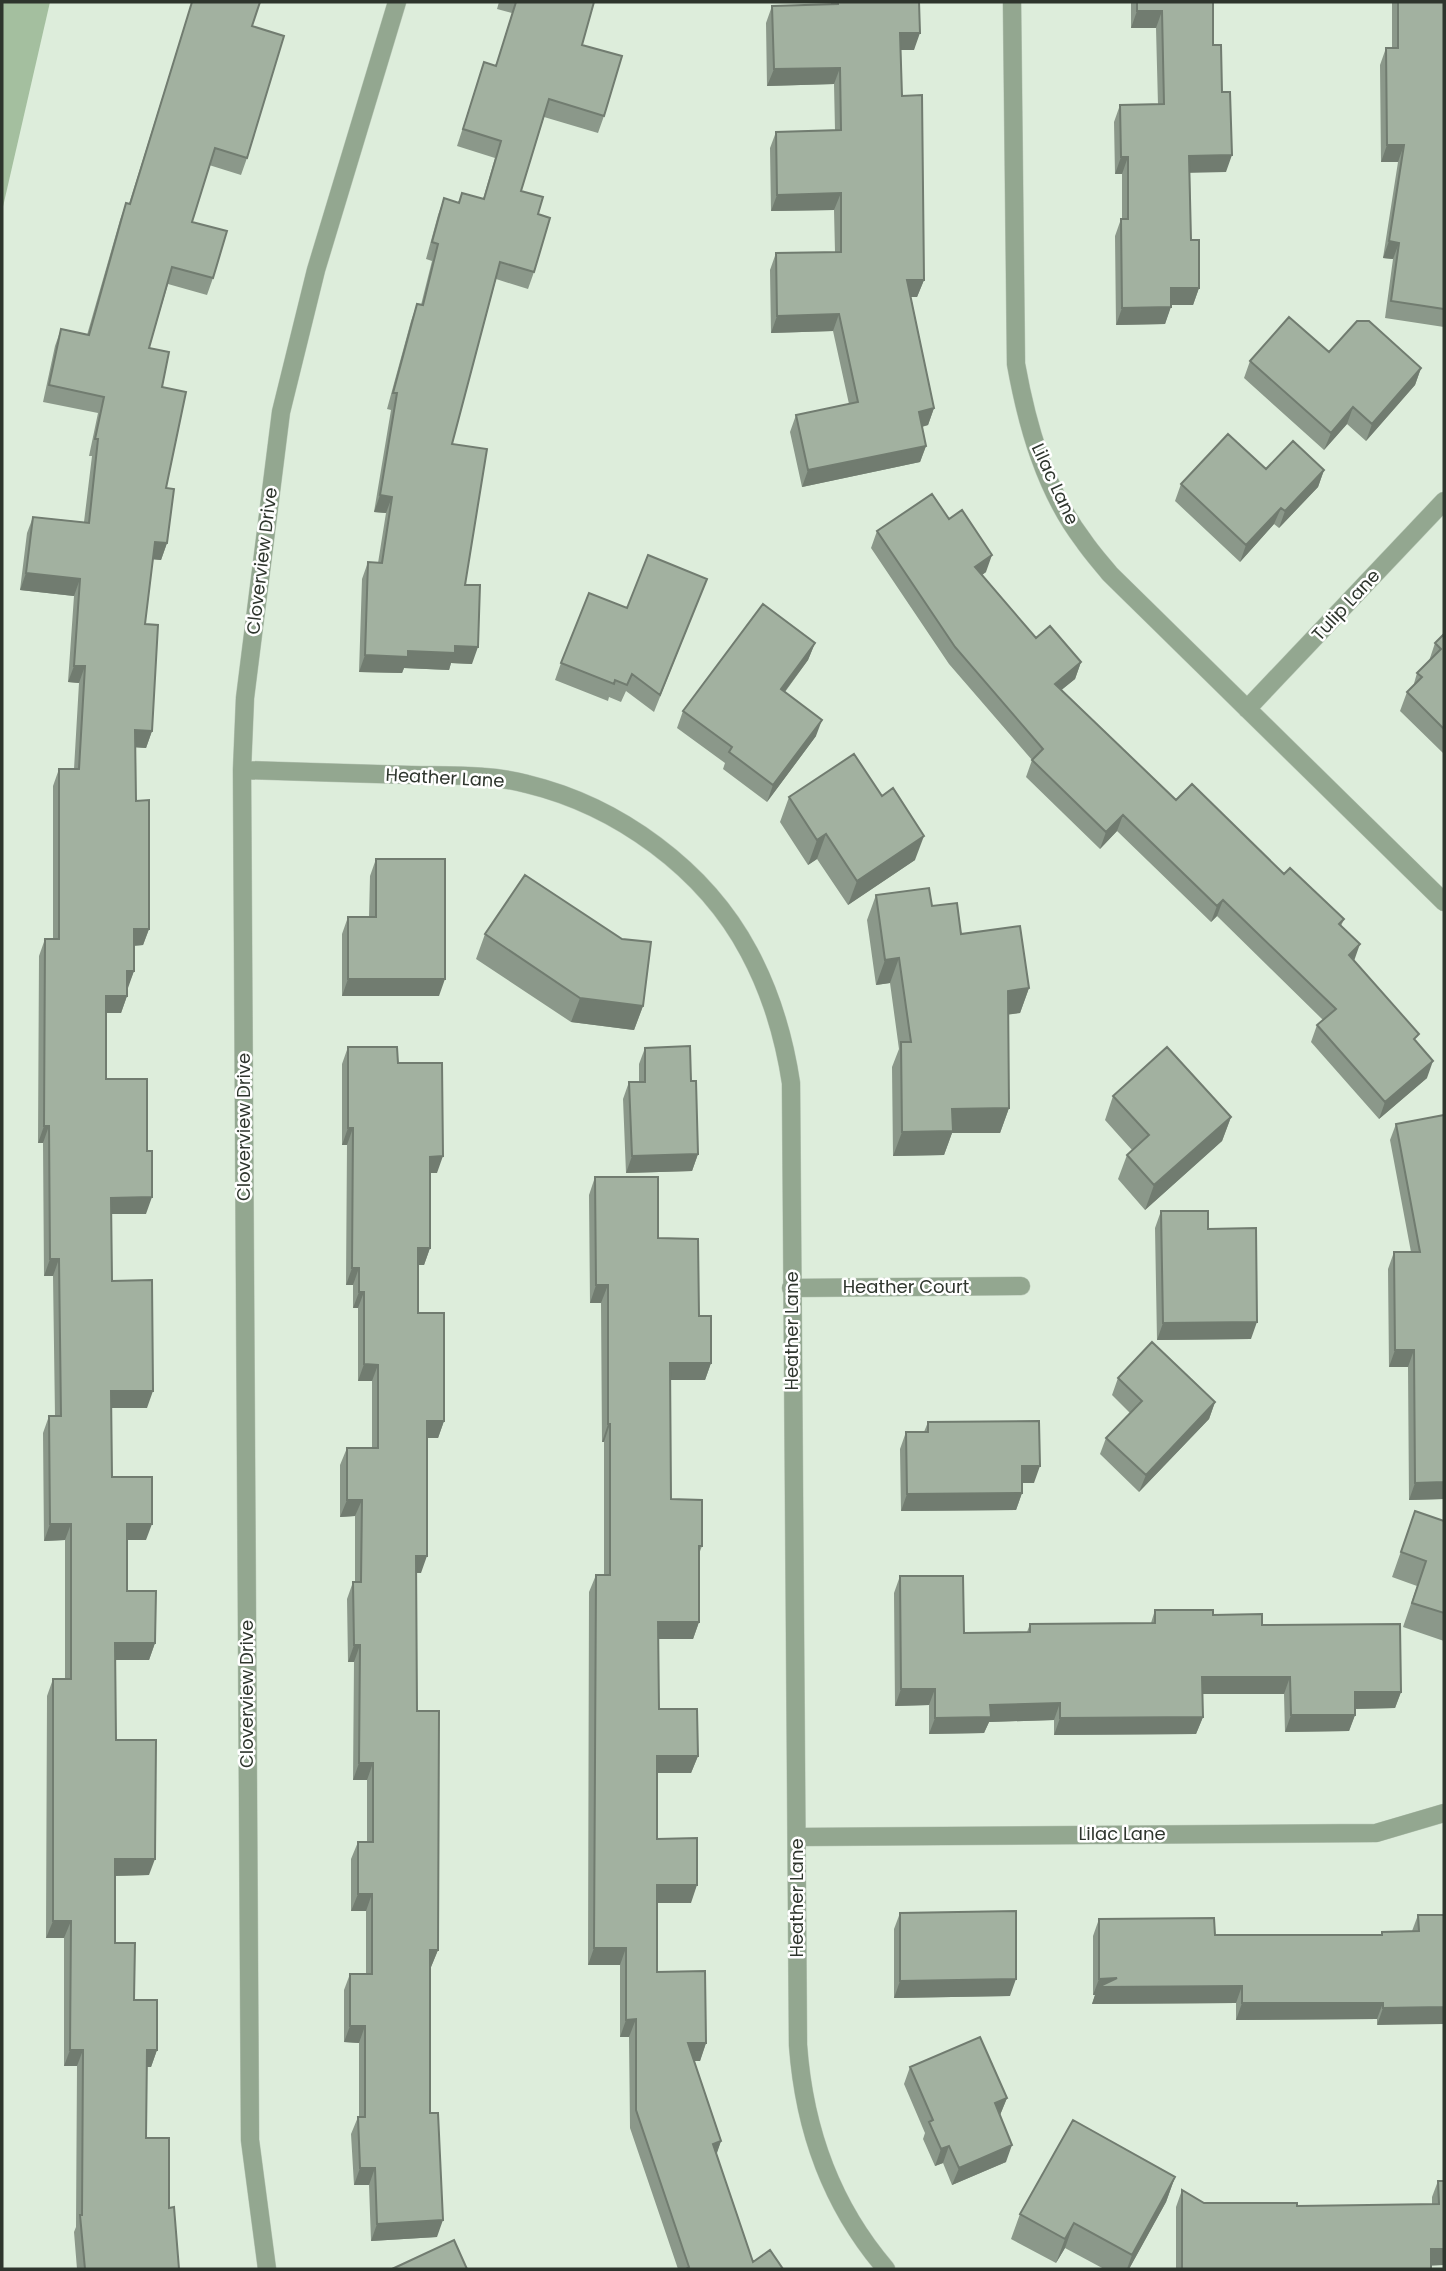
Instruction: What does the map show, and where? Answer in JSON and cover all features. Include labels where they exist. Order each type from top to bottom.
[{"type":"street","name":"Cloverview Drive","points":[[267,2269],[250,2140],[242,770],[245,698],[281,412],[316,270],[397,2]]},
{"type":"street","name":"Lilac Lane","points":[[1012,2],[1016,364],[1028,418],[1042,463],[1059,501],[1081,539],[1110,574],[1444,902]]},
{"type":"street","name":"Tulip Lane","points":[[1247,709],[1444,501]]},
{"type":"street","name":"Heather Lane","points":[[242,770],[485,777],[527,783],[568,796],[616,818],[652,841],[693,879],[721,909],[749,951],[769,994],[785,1045],[791,1083],[800,2080],[818,2154],[841,2206],[863,2243],[886,2269]]},
{"type":"street","name":"Heather Court","points":[[791,1288],[1021,1286]]},
{"type":"street","name":"Lilac Lane","points":[[797,1837],[1376,1833],[1444,1813]]},
{"type":"green space","points":[[2,2],[50,2],[2,211]]},
{"type":"building","points":[[192,2],[260,2],[252,26],[284,36],[247,158],[215,148],[192,222],[227,231],[213,278],[172,267],[149,348],[169,352],[162,387],[186,392],[166,488],[174,489],[167,543],[155,542],[145,624],[158,625],[152,731],[135,730],[136,801],[149,800],[149,929],[134,929],[134,971],[127,971],[127,996],[106,996],[106,1079],[147,1079],[147,1151],[152,1151],[152,1197],[111,1198],[112,1281],[152,1280],[153,1391],[111,1391],[112,1477],[152,1477],[152,1524],[127,1524],[127,1591],[156,1591],[155,1643],[115,1643],[116,1740],[156,1740],[155,1859],[115,1859],[115,1943],[135,1943],[134,2000],[157,2000],[157,2050],[147,2050],[146,2138],[169,2138],[169,2208],[174,2207],[179,2269],[85,2269],[80,2215],[83,2050],[70,2050],[71,1921],[53,1921],[53,1679],[71,1679],[71,1524],[50,1524],[49,1416],[61,1416],[59,1259],[50,1259],[49,1126],[44,1126],[45,939],[59,939],[59,769],[79,769],[85,666],[74,666],[80,579],[26,573],[33,517],[89,523],[98,439],[95,439],[104,397],[49,385],[61,329],[89,335],[126,203],[130,204]]},
{"type":"building","points":[[516,2],[594,2],[582,45],[622,56],[604,116],[549,99],[521,191],[543,197],[538,214],[550,218],[534,272],[500,262],[452,444],[487,449],[465,585],[480,585],[478,647],[455,646],[455,653],[408,651],[408,657],[365,655],[368,562],[382,563],[392,497],[380,495],[397,393],[393,393],[417,304],[423,305],[438,244],[432,242],[444,198],[459,203],[462,193],[484,199],[501,141],[463,129],[484,62],[496,66]]},
{"type":"building","points":[[838,2],[919,2],[920,33],[900,33],[902,96],[922,95],[924,280],[907,280],[934,408],[919,412],[926,446],[808,470],[796,415],[858,402],[839,314],[777,316],[776,253],[841,252],[841,193],[777,195],[776,132],[841,130],[840,68],[774,69],[772,6]]},
{"type":"building","points":[[1137,2],[1213,2],[1213,45],[1221,45],[1222,92],[1230,92],[1232,155],[1189,156],[1191,240],[1199,240],[1199,288],[1171,288],[1171,307],[1122,308],[1121,219],[1128,219],[1128,157],[1121,157],[1120,105],[1164,104],[1162,11],[1137,11]]},
{"type":"building","points":[[1398,2],[1444,2],[1444,309],[1391,301],[1399,243],[1389,241],[1404,145],[1387,145],[1386,48],[1398,48]]},
{"type":"building","points":[[1289,317],[1329,352],[1357,321],[1369,321],[1421,368],[1372,424],[1353,407],[1331,433],[1250,361]]},
{"type":"building","points":[[1228,434],[1266,469],[1293,441],[1324,470],[1285,511],[1281,508],[1246,545],[1181,484]]},
{"type":"building","points":[[932,494],[949,519],[962,510],[992,555],[975,567],[1036,638],[1050,626],[1081,662],[1055,684],[1176,800],[1192,784],[1284,874],[1290,868],[1344,919],[1339,924],[1360,944],[1349,955],[1419,1034],[1414,1039],[1433,1061],[1385,1102],[1317,1025],[1336,1009],[1223,900],[1217,906],[1123,815],[1106,832],[1032,760],[1043,749],[955,647],[877,531]]},
{"type":"building","points":[[648,555],[707,579],[660,695],[632,674],[627,685],[615,680],[614,684],[561,663],[589,593],[627,608]]},
{"type":"building","points":[[763,604],[815,643],[781,689],[822,720],[773,785],[729,752],[732,747],[683,711]]},
{"type":"building","points":[[1444,634],[1444,729],[1407,692],[1422,677],[1417,673],[1441,649],[1435,643]]},
{"type":"building","points":[[854,754],[882,796],[893,788],[924,836],[857,881],[826,834],[817,840],[789,797]]},
{"type":"building","points":[[376,859],[445,859],[445,979],[348,979],[348,917],[376,917]]},
{"type":"building","points":[[525,875],[622,939],[651,942],[643,1006],[580,998],[485,934]]},
{"type":"building","points":[[929,888],[932,906],[957,903],[961,934],[1020,926],[1029,988],[1008,991],[1009,1108],[952,1109],[953,1131],[902,1132],[901,1042],[911,1042],[899,958],[885,960],[876,895]]},
{"type":"building","points":[[690,1046],[691,1081],[696,1081],[698,1154],[632,1156],[629,1082],[645,1082],[645,1048]]},
{"type":"building","points":[[348,1047],[397,1047],[398,1063],[442,1063],[443,1156],[430,1157],[430,1248],[418,1248],[418,1313],[444,1313],[444,1421],[427,1421],[427,1556],[416,1556],[417,1711],[439,1711],[438,1950],[430,1950],[430,2113],[438,2113],[443,2220],[377,2224],[375,2168],[360,2168],[358,2117],[365,2117],[365,2026],[350,2026],[350,1974],[372,1974],[372,1894],[358,1894],[358,1842],[373,1842],[373,1763],[359,1763],[360,1645],[354,1645],[353,1582],[361,1582],[362,1500],[347,1500],[347,1448],[378,1448],[378,1365],[364,1364],[364,1292],[359,1292],[359,1268],[352,1268],[353,1128],[348,1128]]},
{"type":"building","points":[[1167,1047],[1231,1117],[1154,1185],[1127,1155],[1149,1135],[1113,1096]]},
{"type":"building","points":[[1444,1115],[1444,1482],[1415,1483],[1414,1350],[1395,1350],[1394,1252],[1420,1252],[1396,1124]]},
{"type":"building","points":[[595,1177],[658,1177],[658,1238],[698,1239],[699,1316],[711,1316],[711,1363],[670,1363],[671,1499],[702,1500],[699,1622],[658,1622],[659,1709],[697,1709],[698,1756],[657,1756],[657,1839],[697,1838],[697,1885],[657,1885],[657,1972],[705,1971],[706,2043],[688,2043],[721,2141],[713,2144],[753,2262],[770,2250],[783,2269],[686,2269],[689,2267],[636,2110],[636,2019],[626,2020],[626,1948],[594,1948],[596,1575],[610,1575],[608,1285],[596,1285]]},
{"type":"building","points":[[1161,1211],[1208,1211],[1208,1229],[1256,1228],[1257,1322],[1163,1323]]},
{"type":"building","points":[[1152,1342],[1215,1402],[1146,1475],[1106,1438],[1142,1401],[1118,1378]]},
{"type":"building","points":[[1039,1421],[1040,1466],[1022,1466],[1022,1493],[907,1494],[906,1432],[928,1432],[928,1422]]},
{"type":"building","points":[[1415,1511],[1444,1521],[1444,1613],[1412,1603],[1426,1561],[1401,1552]]},
{"type":"building","points":[[900,1576],[963,1576],[964,1633],[1030,1632],[1030,1624],[1155,1623],[1155,1610],[1213,1610],[1213,1615],[1262,1614],[1262,1625],[1400,1624],[1401,1692],[1355,1692],[1355,1715],[1291,1715],[1290,1677],[1202,1677],[1203,1717],[1060,1718],[1060,1703],[990,1705],[991,1717],[935,1718],[935,1689],[901,1689]]},
{"type":"building","points":[[1016,1911],[1016,1979],[900,1981],[900,1913]]},
{"type":"building","points":[[1418,1915],[1444,1915],[1444,2007],[1383,2008],[1383,2003],[1242,2003],[1242,1986],[1098,1987],[1117,1978],[1099,1979],[1099,1919],[1214,1918],[1215,1935],[1382,1935],[1382,1932],[1419,1931]]},
{"type":"building","points":[[980,2037],[1007,2098],[995,2103],[1012,2145],[959,2168],[949,2146],[941,2149],[929,2122],[933,2120],[910,2067]]},
{"type":"building","points":[[1073,2120],[1175,2177],[1132,2255],[1074,2223],[1065,2239],[1020,2214]]},
{"type":"building","points":[[1438,2181],[1444,2181],[1444,2249],[1431,2249],[1431,2269],[1182,2269],[1182,2190],[1204,2203],[1297,2203],[1297,2206],[1439,2204]]},
{"type":"building","points":[[454,2240],[467,2269],[392,2269]]}]
